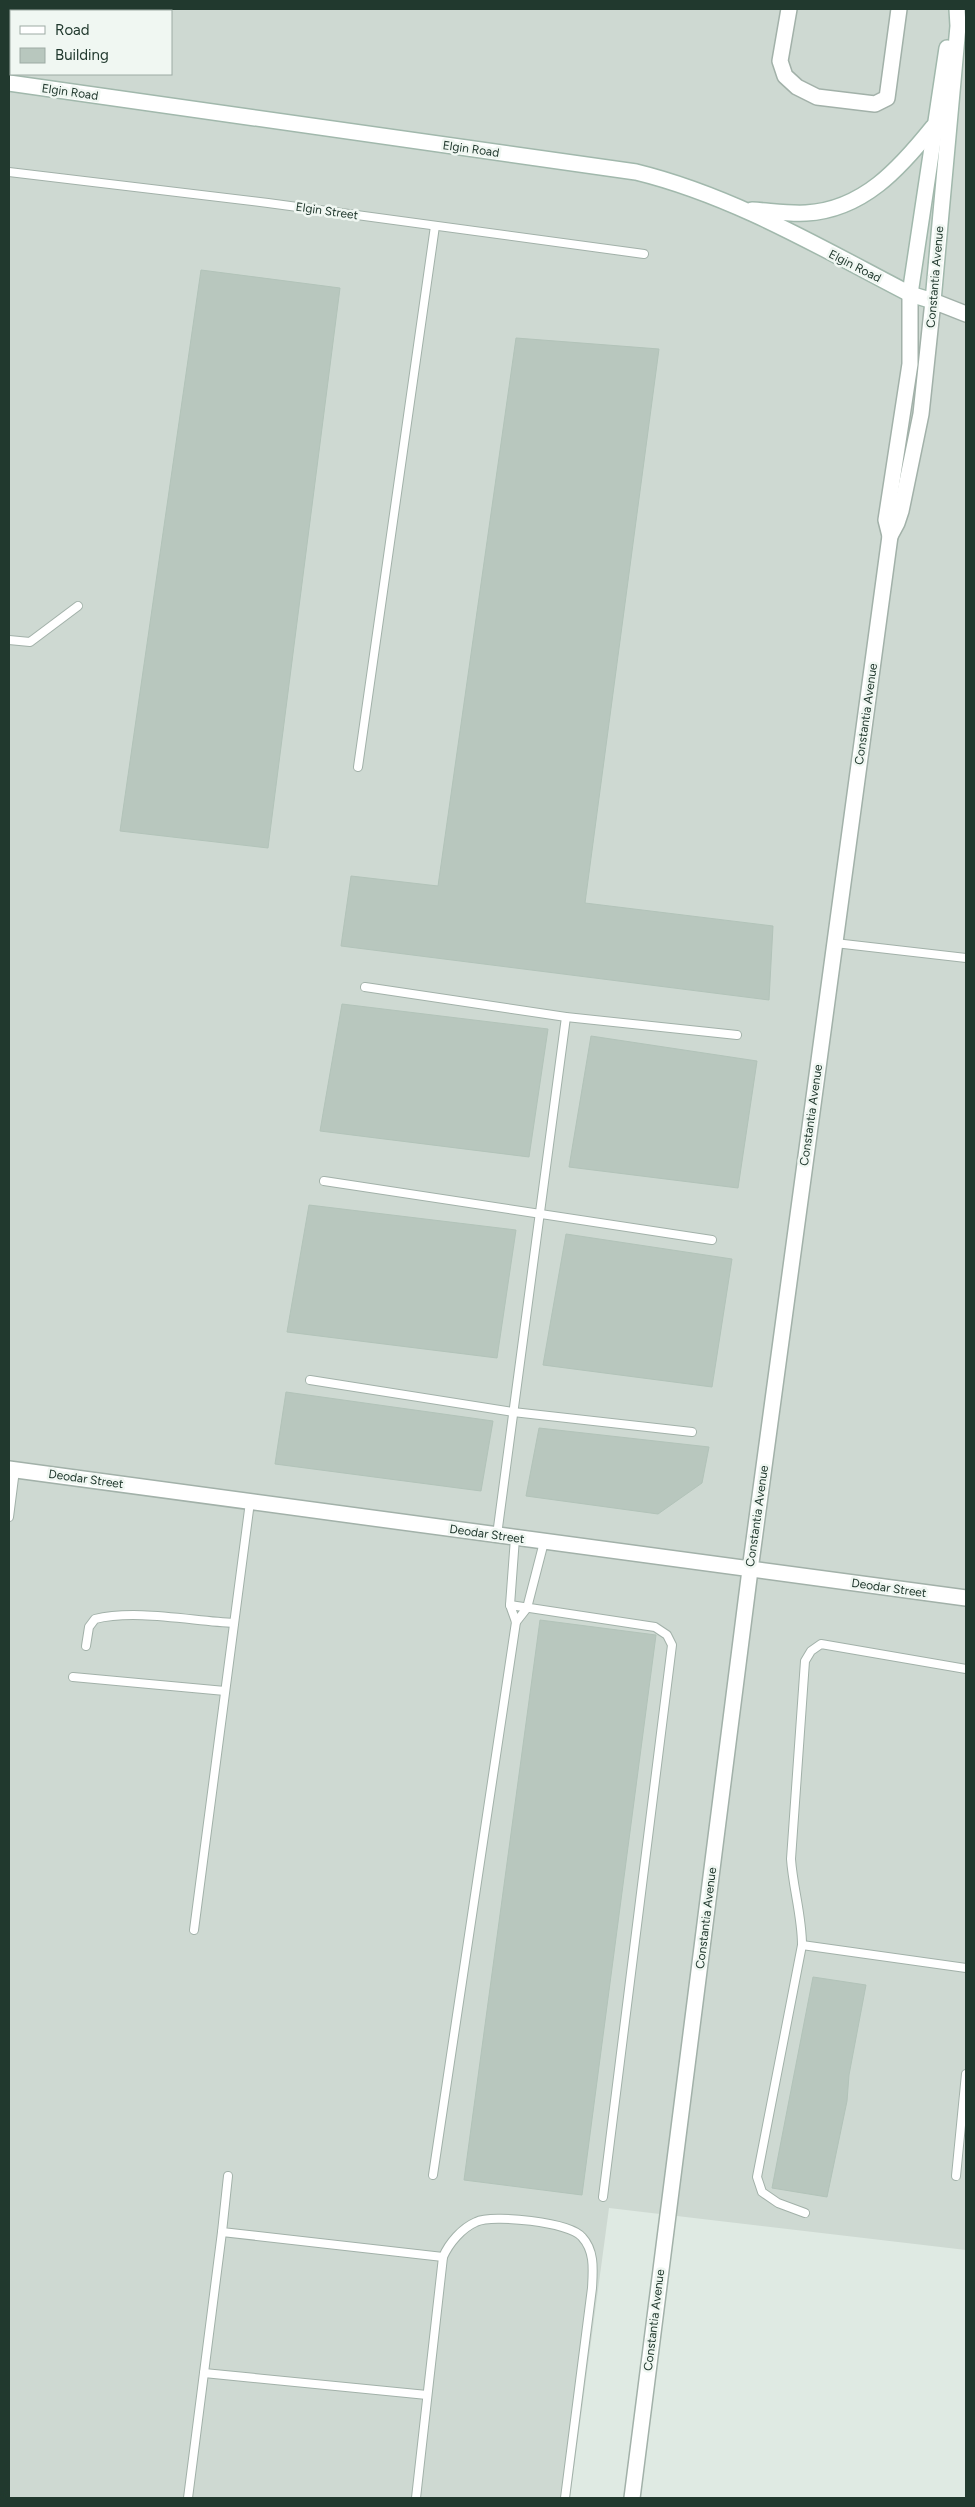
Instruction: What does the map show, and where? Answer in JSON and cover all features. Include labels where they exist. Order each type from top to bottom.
[{"type":"street","points":[[790,9],[780,61],[785,76],[797,87],[817,97],[875,104],[887,98],[899,9]]},
{"type":"street","name":"Constantia Avenue","points":[[890,536],[886,520],[910,364],[910,294],[934,126],[949,34],[956,11]]},
{"type":"street","name":"Constantia Avenue","points":[[632,2498],[750,1570],[890,536],[901,511],[921,414],[958,26],[956,11]]},
{"type":"street","name":"Elgin Road","points":[[9,83],[636,172],[675,183],[746,210],[910,294],[933,302]]},
{"type":"street","points":[[746,210],[808,213],[828,210],[850,202],[901,166],[934,126]]},
{"type":"street","points":[[933,302],[966,314]]},
{"type":"street","name":"Deodar Street","points":[[12,1469],[966,1598]]},
{"type":"lane","name":"Elgin Street","points":[[9,172],[268,203],[644,254]]},
{"type":"lane","points":[[358,767],[435,226]]},
{"type":"lane","points":[[9,640],[30,642],[78,606]]},
{"type":"lane","points":[[835,943],[966,958]]},
{"type":"lane","points":[[364,987],[566,1017],[737,1036]]},
{"type":"lane","points":[[497,1535],[566,1017]]},
{"type":"lane","points":[[324,1181],[712,1240]]},
{"type":"lane","points":[[310,1380],[513,1412],[692,1432]]},
{"type":"lane","points":[[9,1517],[12,1469]]},
{"type":"lane","points":[[194,1930],[250,1502]]},
{"type":"lane","points":[[433,2175],[516,1622],[510,1605],[515,1538]]},
{"type":"lane","points":[[516,1622],[527,1608],[544,1542]]},
{"type":"lane","points":[[510,1605],[655,1627],[667,1635],[672,1645],[603,2197]]},
{"type":"lane","points":[[86,1646],[90,1627],[95,1619],[107,1616],[157,1617],[234,1623]]},
{"type":"lane","points":[[805,2213],[778,2203],[762,2192],[757,2177],[802,1945],[802,1928],[792,1886],[791,1859],[805,1661],[811,1651],[822,1644],[966,1669]]},
{"type":"lane","points":[[73,1677],[225,1692]]},
{"type":"lane","points":[[802,1945],[966,1968]]},
{"type":"lane","points":[[956,2176],[966,2074]]},
{"type":"lane","points":[[188,2498],[228,2176]]},
{"type":"lane","points":[[416,2498],[443,2257],[446,2249],[463,2229],[489,2218],[572,2228],[579,2232],[589,2246],[593,2266],[592,2288],[565,2498]]},
{"type":"lane","points":[[222,2232],[443,2257]]},
{"type":"lane","points":[[204,2373],[427,2396]]},
{"type":"shaded area","points":[[9,9],[966,9],[966,2250],[609,2208],[570,2498],[9,2498]]},
{"type":"building","points":[[201,270],[340,288],[268,848],[120,831]]},
{"type":"building","points":[[516,338],[659,349],[585,903],[773,926],[769,1000],[341,946],[351,876],[438,886]]},
{"type":"building","points":[[342,1004],[548,1029],[529,1157],[320,1131]]},
{"type":"building","points":[[591,1036],[757,1061],[738,1188],[569,1167]]},
{"type":"building","points":[[309,1205],[516,1230],[497,1358],[287,1332]]},
{"type":"building","points":[[566,1234],[732,1259],[712,1387],[543,1365]]},
{"type":"building","points":[[286,1392],[493,1421],[481,1491],[275,1464]]},
{"type":"building","points":[[539,1428],[709,1447],[702,1483],[658,1514],[526,1496]]},
{"type":"building","points":[[540,1620],[656,1635],[582,2195],[464,2180]]},
{"type":"building","points":[[813,1977],[866,1985],[849,2075],[847,2101],[827,2197],[772,2188]]}]
